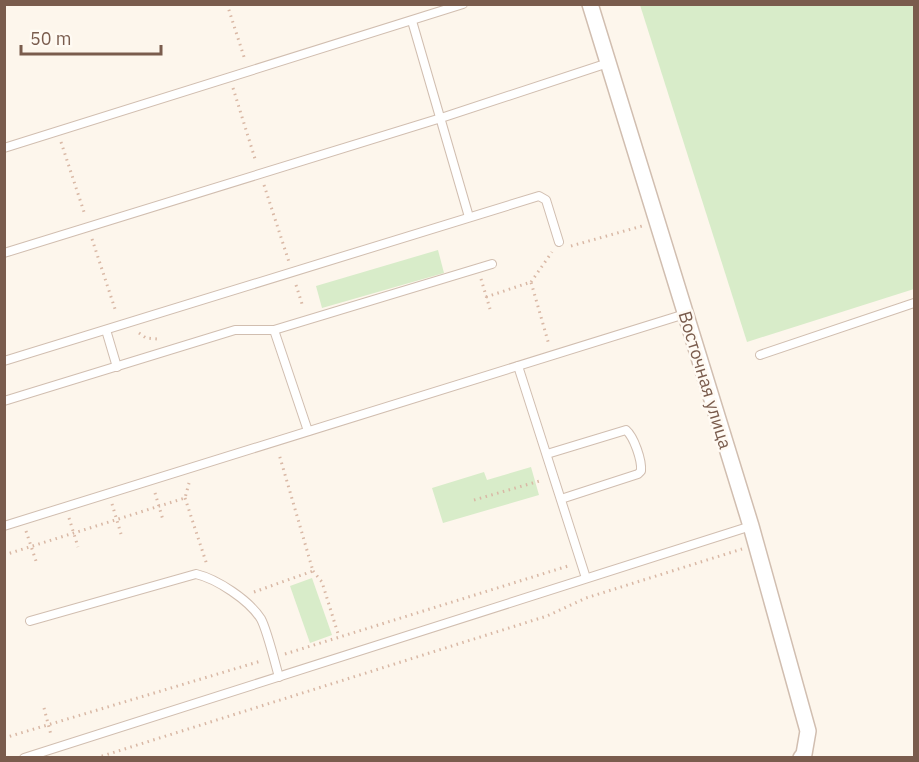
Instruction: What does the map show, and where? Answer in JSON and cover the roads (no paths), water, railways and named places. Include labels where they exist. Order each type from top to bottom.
[{"type":"street","name":"Восточная улица","points":[[590,4],[751,526],[808,731],[804,754],[801,758]]},
{"type":"lane","points":[[4,148],[463,4]]},
{"type":"lane","points":[[412,21],[469,217]]},
{"type":"lane","points":[[4,252],[441,118],[608,63]]},
{"type":"lane","points":[[4,361],[542,196],[546,200],[559,242]]},
{"type":"lane","points":[[4,401],[235,330],[274,330],[492,264]]},
{"type":"lane","points":[[760,355],[915,303]]},
{"type":"lane","points":[[4,526],[685,314]]},
{"type":"lane","points":[[106,330],[117,367]]},
{"type":"lane","points":[[274,330],[308,430]]},
{"type":"lane","points":[[518,366],[586,578]]},
{"type":"lane","points":[[547,454],[626,430],[631,435],[641,466],[638,474],[561,499]]},
{"type":"lane","points":[[24,758],[751,526]]},
{"type":"lane","points":[[30,621],[196,574],[208,577],[240,597],[261,619],[279,677]]}]
